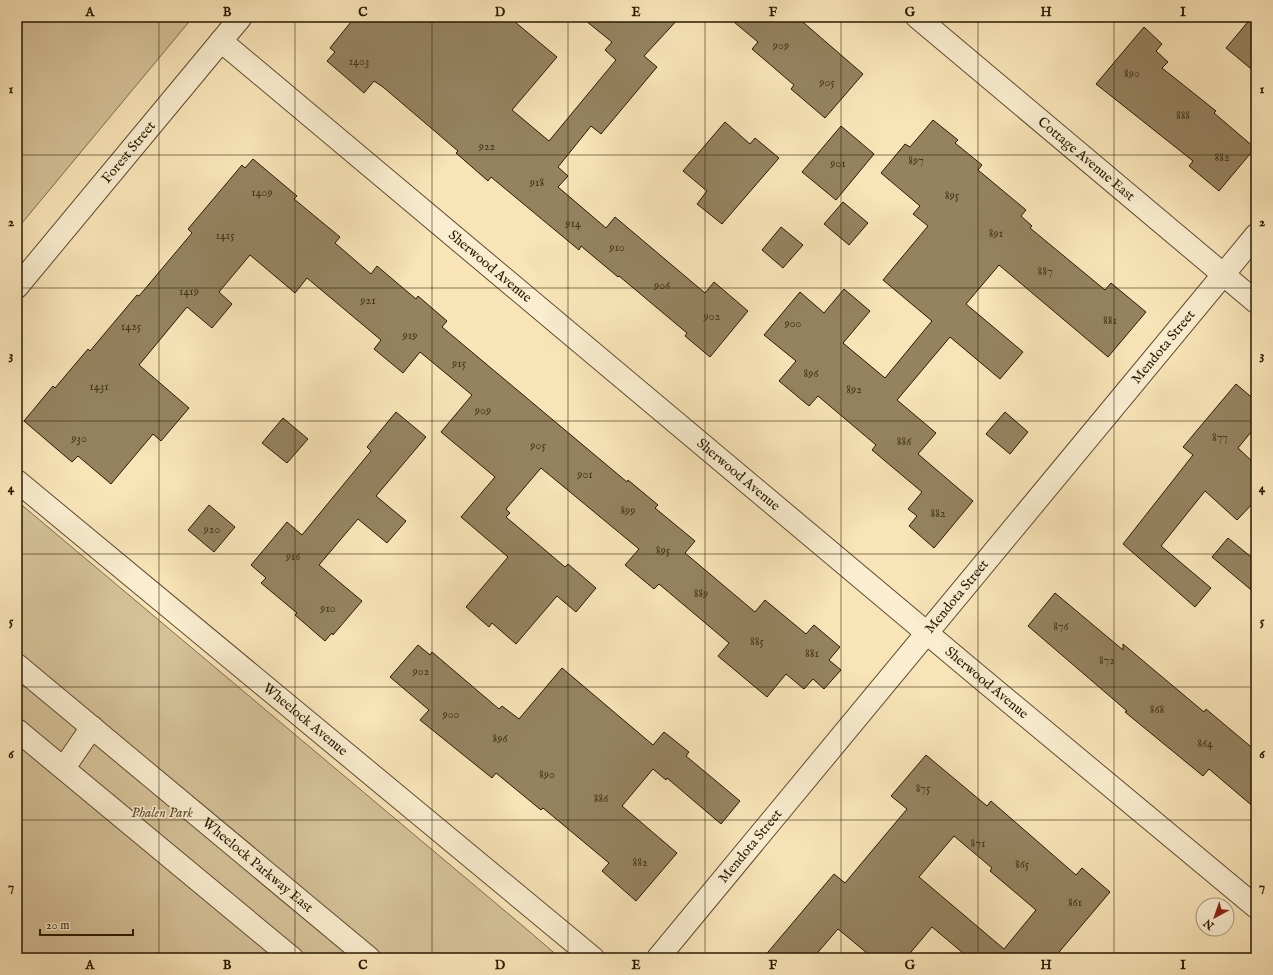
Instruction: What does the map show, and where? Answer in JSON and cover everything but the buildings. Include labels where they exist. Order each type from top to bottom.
[{"type":"street","name":"Forest Street","points":[[17,287],[241,17]]},
{"type":"street","name":"Cottage Avenue East","points":[[917,17],[1256,302]]},
{"type":"street","name":"Sherwood Avenue","points":[[222,41],[927,634],[1256,907]]},
{"type":"street","name":"Mendota Street","points":[[658,958],[927,634],[1068,461],[1256,236]]},
{"type":"street","name":"Wheelock Avenue","points":[[17,481],[593,958]]},
{"type":"street","name":"Wheelock Parkway East","points":[[17,665],[369,958]]},
{"type":"street","points":[[64,768],[92,727]]},
{"type":"street","points":[[17,730],[292,958]]},
{"type":"green space","points":[[17,17],[193,17],[17,229]]},
{"type":"green space","name":"Phalen Park","points":[[17,501],[530,932],[560,958],[17,958]]}]
